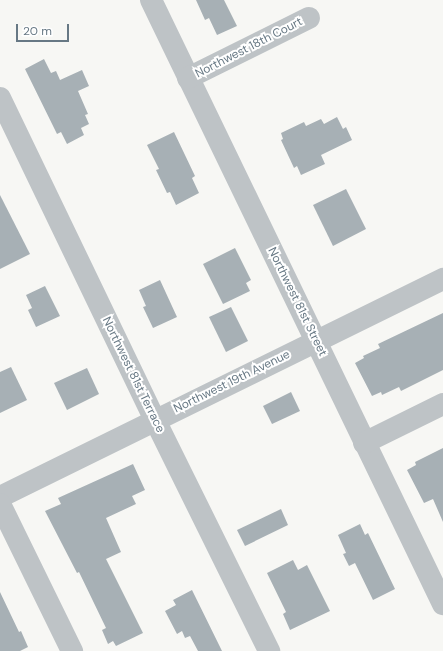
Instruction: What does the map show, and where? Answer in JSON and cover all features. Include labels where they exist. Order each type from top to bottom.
[{"type":"street","name":"Northwest 81st Street","points":[[151,0],[316,341],[364,444],[443,604]]},
{"type":"street","name":"Northwest 18th Court","points":[[188,78],[309,18]]},
{"type":"street","name":"Northwest 81st Terrace","points":[[0,98],[155,420],[269,651]]},
{"type":"street","name":"Northwest 19th Avenue","points":[[0,497],[443,280]]},
{"type":"street","points":[[364,444],[443,404]]},
{"type":"street","points":[[0,504],[72,651]]},
{"type":"building","points":[[196,0],[224,0],[237,26],[217,35],[209,18],[205,20]]},
{"type":"building","points":[[44,59],[51,73],[56,71],[60,80],[82,70],[89,86],[78,91],[88,114],[85,115],[89,124],[81,128],[84,135],[67,144],[61,132],[57,134],[25,69]]},
{"type":"building","points":[[337,117],[343,129],[346,127],[352,140],[321,155],[325,164],[301,175],[297,166],[294,168],[281,140],[283,139],[281,133],[304,122],[306,126],[321,119],[324,124]]},
{"type":"building","points":[[174,132],[195,176],[192,178],[199,193],[176,205],[170,192],[167,193],[156,170],[159,169],[147,145]]},
{"type":"building","points":[[346,189],[366,229],[333,246],[313,205]]},
{"type":"building","points":[[0,195],[30,254],[0,269]]},
{"type":"building","points":[[235,248],[251,280],[246,283],[250,291],[223,304],[203,264]]},
{"type":"building","points":[[160,280],[177,317],[153,328],[143,307],[146,306],[139,290]]},
{"type":"building","points":[[45,286],[60,316],[36,327],[28,310],[32,308],[26,295]]},
{"type":"building","points":[[231,307],[248,341],[226,352],[209,317]]},
{"type":"building","points":[[443,313],[443,370],[401,391],[399,387],[382,395],[381,392],[372,396],[355,363],[364,358],[363,356],[380,348],[378,344]]},
{"type":"building","points":[[11,367],[27,400],[0,413],[0,372]]},
{"type":"building","points":[[87,368],[99,394],[67,410],[54,383]]},
{"type":"building","points":[[291,392],[300,411],[272,424],[263,406]]},
{"type":"building","points":[[443,448],[443,522],[433,499],[424,503],[407,470],[416,465],[415,462]]},
{"type":"building","points":[[133,464],[145,490],[132,496],[136,504],[106,518],[121,552],[106,559],[143,633],[116,646],[113,641],[108,644],[102,630],[106,628],[79,572],[77,573],[45,511],[61,504],[58,498]]},
{"type":"building","points":[[281,509],[288,525],[245,546],[237,530]]},
{"type":"building","points":[[360,524],[365,535],[368,533],[395,589],[373,600],[355,563],[349,566],[343,554],[346,553],[338,535]]},
{"type":"building","points":[[293,560],[298,570],[307,565],[330,611],[290,630],[283,614],[286,612],[267,573]]},
{"type":"building","points":[[192,590],[222,651],[198,651],[190,636],[185,638],[182,631],[177,634],[165,611],[176,605],[173,600]]},
{"type":"building","points":[[0,592],[19,632],[21,631],[28,647],[20,651],[0,651]]}]
